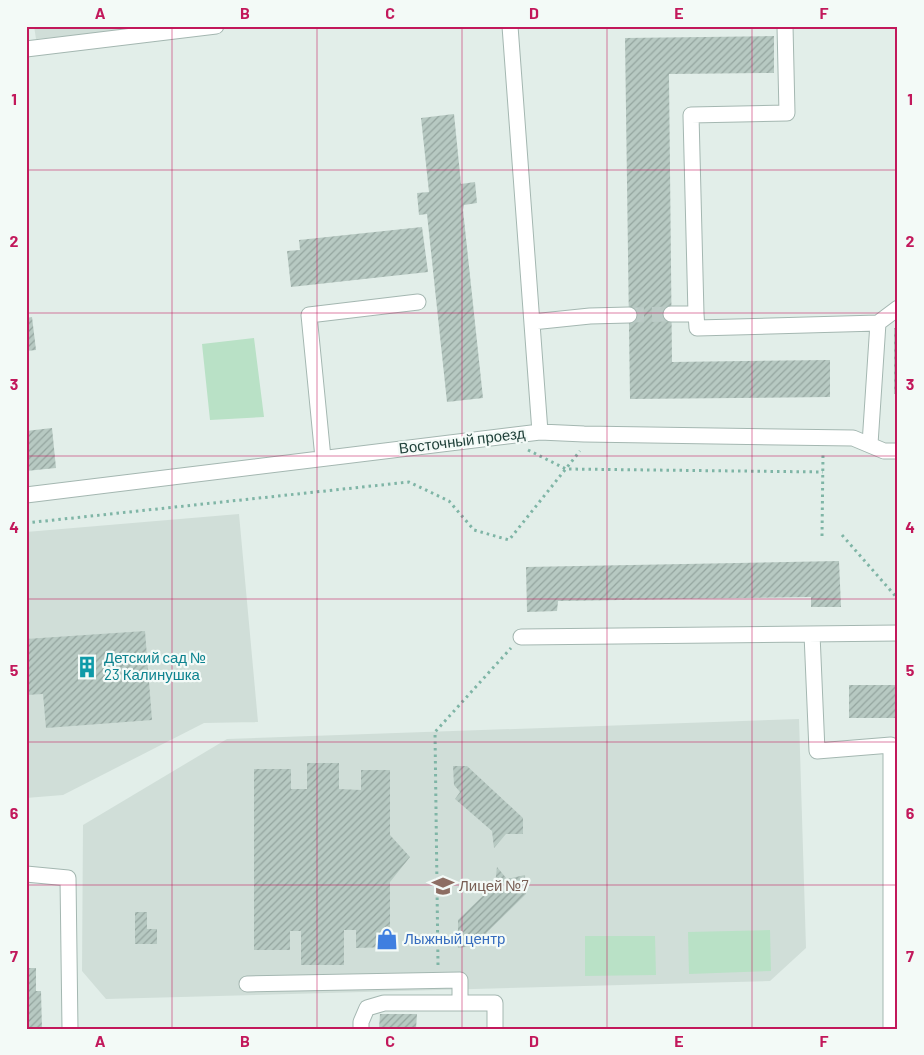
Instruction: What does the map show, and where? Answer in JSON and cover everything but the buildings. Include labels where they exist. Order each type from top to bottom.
[{"type":"street","points":[[26,49],[216,26]]},
{"type":"street","points":[[510,26],[540,432]]},
{"type":"street","points":[[785,26],[787,113],[691,114],[697,328],[878,323],[898,308]]},
{"type":"street","points":[[323,458],[310,315],[418,302]]},
{"type":"street","points":[[672,314],[696,314]]},
{"type":"street","points":[[532,322],[590,316],[629,315]]},
{"type":"street","points":[[870,444],[878,323]]},
{"type":"street","name":"Восточный проезд","points":[[26,495],[540,432],[853,438],[884,451],[898,451]]},
{"type":"street","points":[[521,637],[898,633]]},
{"type":"street","points":[[812,634],[817,751],[891,745],[894,957],[891,1029]]},
{"type":"street","points":[[26,874],[68,878],[70,1029]]},
{"type":"street","points":[[247,984],[460,980],[460,1003]]},
{"type":"street","points":[[361,1029],[367,1008],[384,1003],[495,1003],[495,1029]]},
{"type":"path","points":[[26,523],[409,482],[450,501],[474,530],[509,540],[593,434]]},
{"type":"path","points":[[822,536],[824,437]]},
{"type":"path","points":[[523,448],[566,469],[823,472]]},
{"type":"path","points":[[842,535],[898,599]]},
{"type":"path","points":[[438,980],[435,732],[521,637]]},
{"type":"shaded area","points":[[34,26],[169,26],[36,39]]},
{"type":"shaded area","points":[[239,514],[258,722],[204,723],[63,795],[26,798],[26,532]]},
{"type":"shaded area","name":"Лицей №7","points":[[799,719],[806,948],[770,981],[106,999],[82,971],[83,825],[227,739]]},
{"type":"green space","points":[[254,338],[264,417],[210,420],[202,344]]},
{"type":"green space","points":[[770,930],[771,971],[689,974],[688,932]]},
{"type":"green space","points":[[585,936],[655,936],[656,975],[585,976]]},
{"type":"tunnel","points":[[629,315],[671,314]]},
{"type":"place","name":"Детский сад № 23 Калинушка","points":[[87,667]]},
{"type":"place","name":"Лицей №7","points":[[443,886]]},
{"type":"place","name":"Лыжный центр","points":[[387,939]]}]
